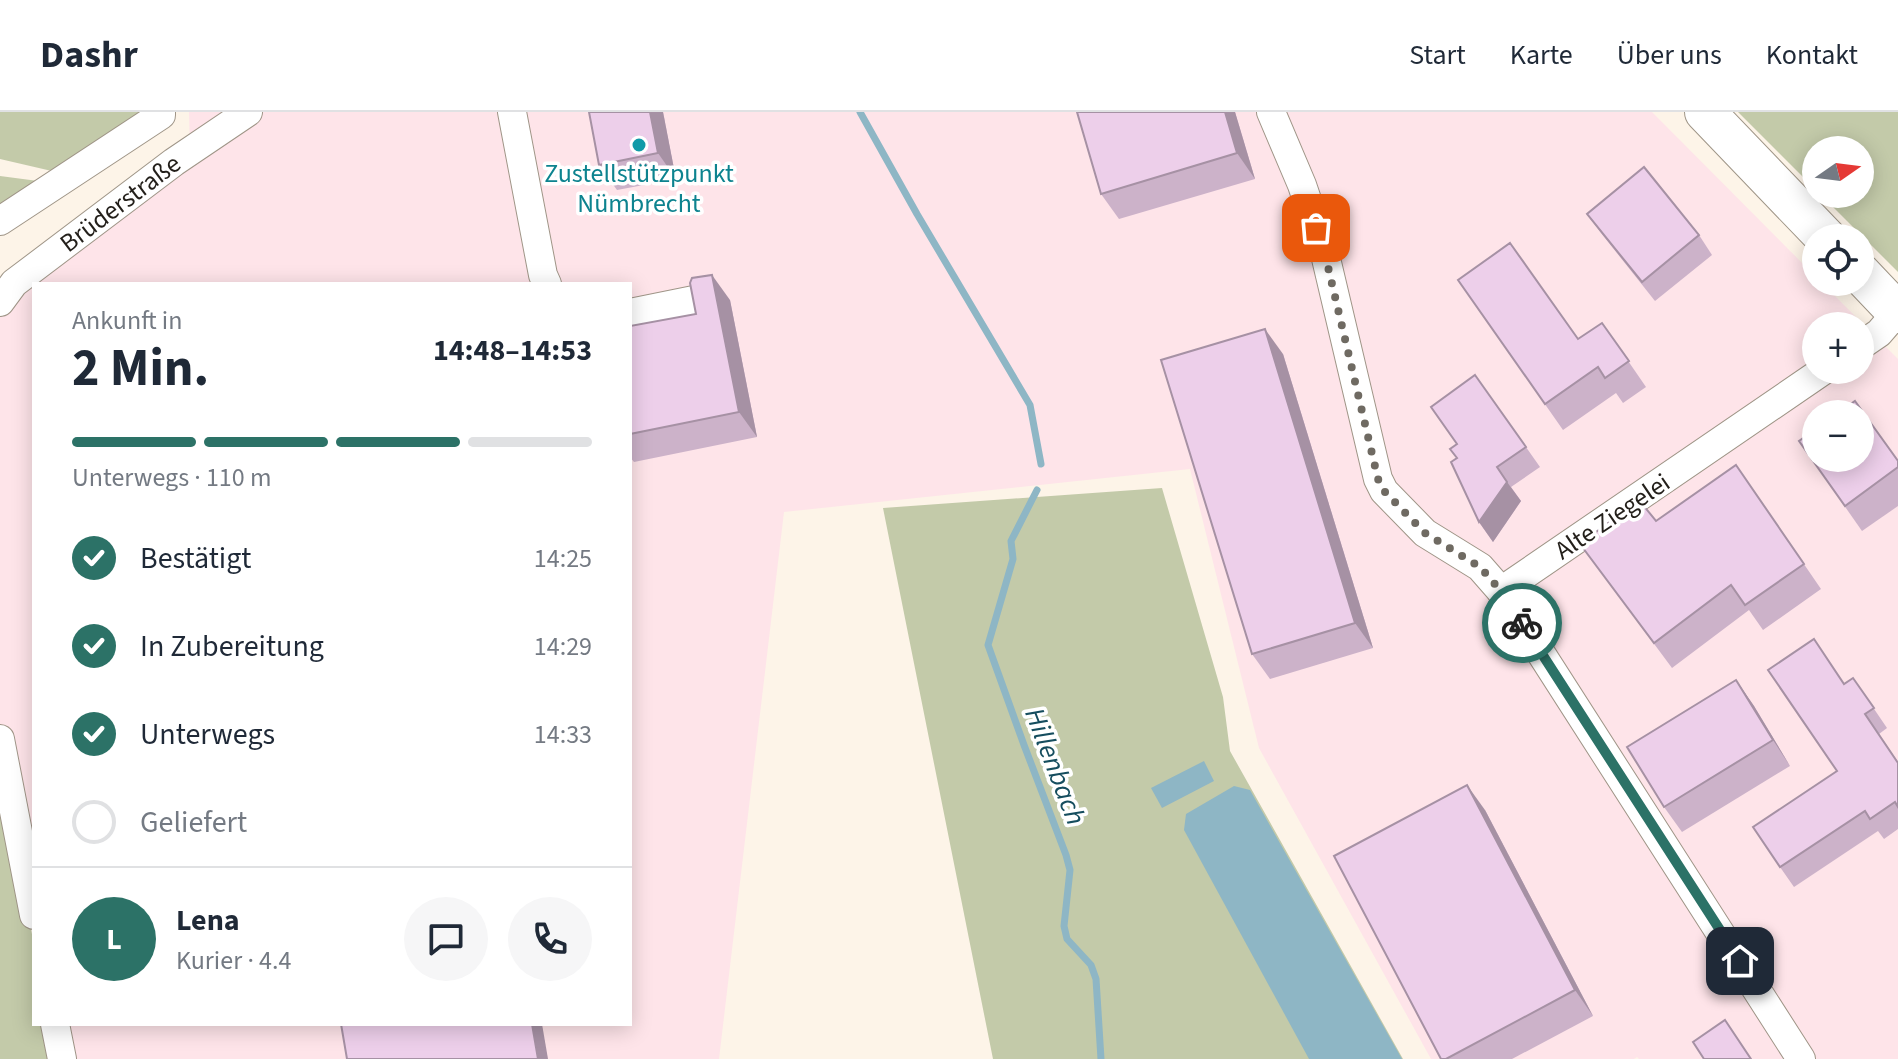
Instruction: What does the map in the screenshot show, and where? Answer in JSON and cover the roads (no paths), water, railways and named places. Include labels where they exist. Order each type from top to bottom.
[{"type":"main road","points":[[1705,112],[1813,224]]},
{"type":"main road","points":[[1874,287],[1898,312]]},
{"type":"street","points":[[0,221],[161,115],[161,112]]},
{"type":"street","name":"Brüderstraße","points":[[0,302],[14,283],[174,162],[248,112]]},
{"type":"street","points":[[512,112],[546,282]]},
{"type":"street","points":[[1271,112],[1302,185],[1324,250],[1378,479],[1384,491],[1425,533],[1480,567],[1501,591],[1801,1059]]},
{"type":"street","points":[[632,313],[694,300]]},
{"type":"street","points":[[1874,336],[1898,312]]},
{"type":"street","name":"Alte Ziegelei","points":[[1501,591],[1804,384]]},
{"type":"street","points":[[0,739],[32,905]]},
{"type":"street","points":[[55,1026],[62,1059]]},
{"type":"water","points":[[1204,761],[1214,781],[1162,808],[1151,788]]},
{"type":"water","points":[[1234,786],[1250,790],[1402,1059],[1309,1059],[1184,830],[1186,814]]},
{"type":"waterway","name":"Hillenbach","points":[[860,112],[1030,405],[1041,464]]},
{"type":"waterway","name":"Hillenbach","points":[[1037,490],[1011,541],[1013,559],[988,645],[1066,855],[1070,870],[1064,926],[1067,939],[1091,965],[1096,979],[1101,1059]]},
{"type":"place","name":"Zustellstützpunkt Nümbrecht","points":[[639,145]]}]
